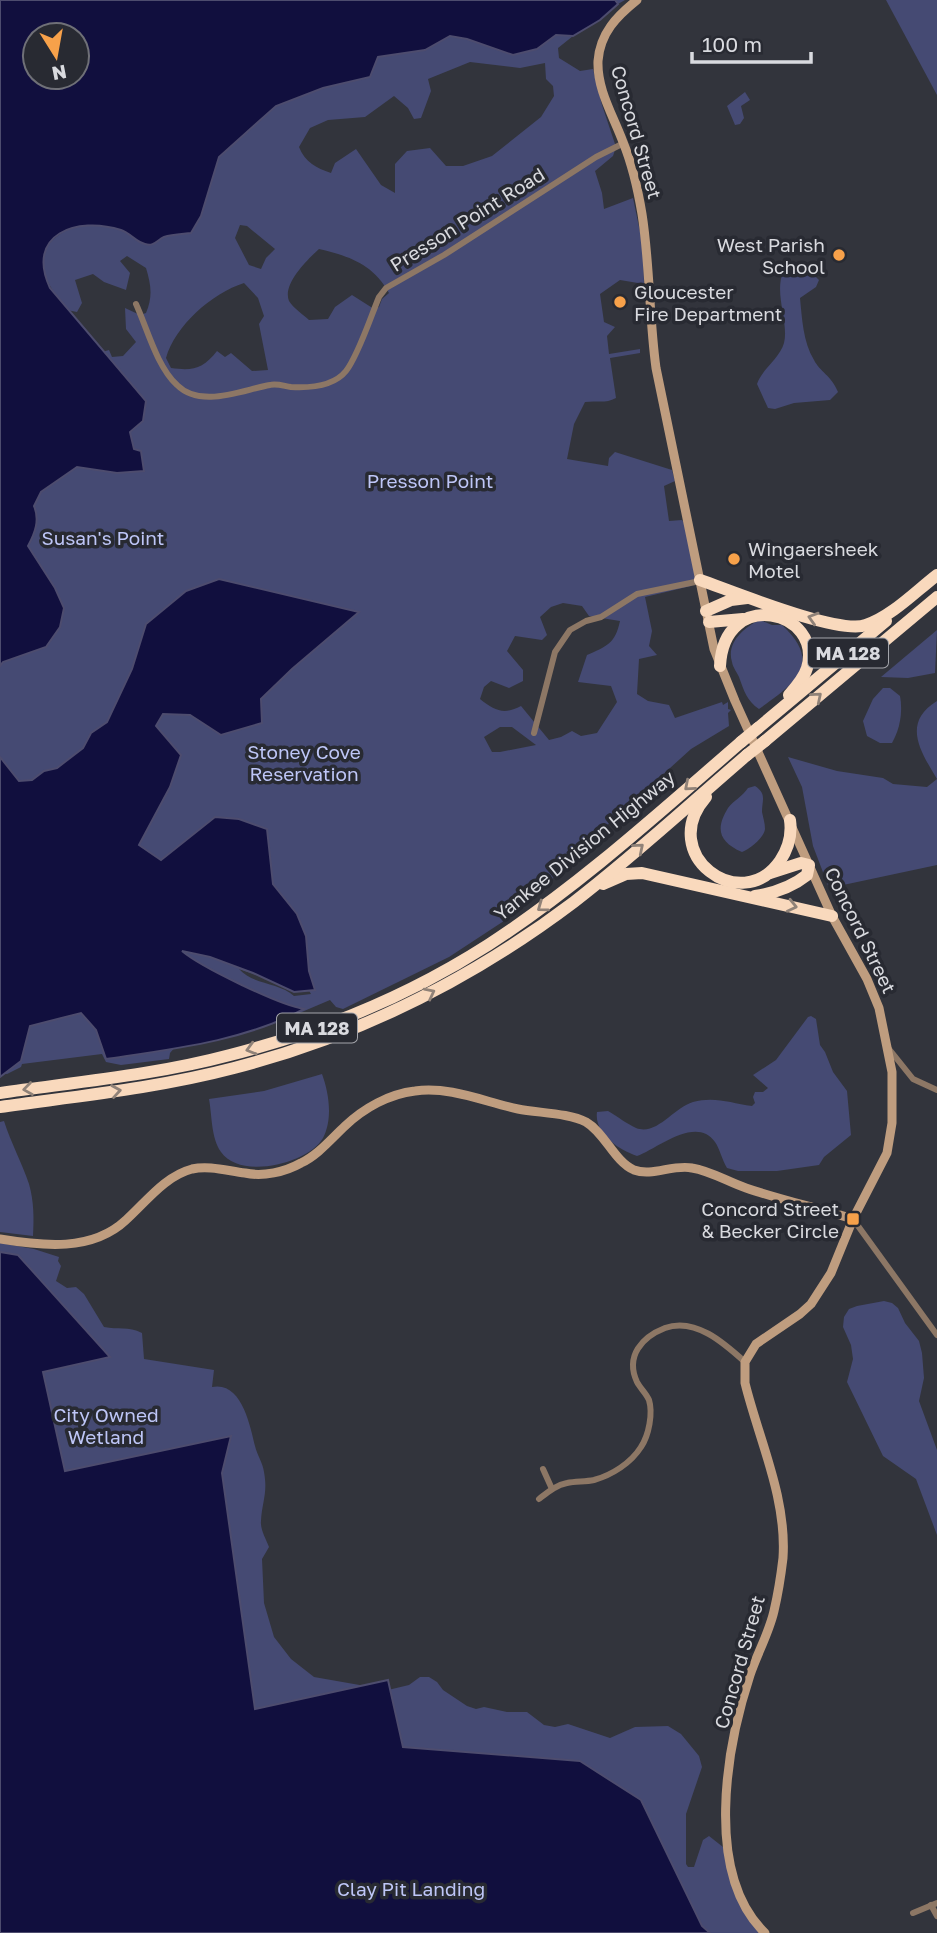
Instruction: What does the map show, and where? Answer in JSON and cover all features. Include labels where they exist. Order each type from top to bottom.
[{"type":"highway","points":[[700,580],[831,624],[859,627],[880,618],[937,577]]},
{"type":"highway","name":"Yankee Division Highway","points":[[0,1094],[140,1074],[230,1055],[328,1024],[387,999],[487,946],[545,905],[937,577]]},
{"type":"highway","name":"Yankee Division Highway","points":[[0,1107],[194,1078],[299,1049],[368,1023],[463,976],[527,935],[597,883],[937,597]]},
{"type":"highway","points":[[707,617],[731,600],[754,599]]},
{"type":"highway","points":[[707,617],[746,618],[768,615],[786,619],[803,635],[809,655],[806,670],[800,682],[759,727]]},
{"type":"highway","points":[[720,666],[723,643],[735,626],[746,618]]},
{"type":"highway","points":[[747,755],[702,802],[692,821],[690,839],[701,864],[719,878],[742,883],[801,863],[809,865],[807,875],[790,886],[752,896]]},
{"type":"highway","points":[[768,874],[786,849],[791,829],[790,820]]},
{"type":"highway","points":[[527,935],[602,884],[626,874],[649,874],[832,916]]},
{"type":"street","name":"Concord Street","points":[[637,0],[615,20],[603,37],[598,59],[604,96],[624,143],[642,213],[650,325],[656,368],[707,617],[720,666],[832,916],[867,979],[879,1008],[892,1072],[890,1141],[882,1166],[853,1219],[823,1289],[800,1314],[756,1344],[745,1362],[745,1383],[782,1519],[783,1557],[774,1613],[750,1675],[738,1723],[729,1782],[725,1835],[731,1866],[743,1901],[765,1933]]},
{"type":"street","name":"Presson Point Road","points":[[135,304],[170,378],[187,393],[214,396],[271,384],[307,387],[322,385],[345,372],[379,297],[386,288],[444,255],[596,157],[624,143]]},
{"type":"street","points":[[534,733],[555,652],[570,630],[586,621],[601,617],[637,594],[700,580]]},
{"type":"street","points":[[887,1048],[913,1079],[937,1090]]},
{"type":"street","points":[[0,1239],[52,1246],[71,1244],[97,1236],[125,1222],[180,1173],[194,1168],[260,1174],[289,1168],[316,1154],[348,1123],[393,1095],[440,1090],[578,1119],[595,1130],[625,1163],[638,1171],[690,1167],[766,1195],[853,1219],[937,1335]]},
{"type":"street","points":[[539,1499],[566,1483],[593,1480],[612,1473],[628,1462],[642,1446],[651,1418],[649,1400],[637,1382],[634,1369],[634,1354],[641,1342],[676,1324],[693,1326],[725,1344],[745,1362]]},
{"type":"street","points":[[543,1469],[552,1489]]},
{"type":"street","points":[[913,1913],[934,1904],[937,1916]]},
{"type":"green space","points":[[0,0],[625,0],[618,4],[616,2],[556,34],[573,36],[558,48],[559,58],[580,71],[593,69],[616,147],[613,156],[595,171],[604,209],[633,198],[643,246],[644,284],[620,280],[600,294],[604,322],[615,327],[607,336],[609,354],[640,349],[640,353],[610,358],[616,398],[585,402],[574,424],[567,459],[608,466],[609,458],[615,452],[672,470],[675,481],[664,486],[669,521],[682,520],[685,524],[695,577],[691,586],[645,597],[652,631],[649,646],[657,655],[639,659],[637,694],[648,701],[669,705],[675,718],[722,702],[723,705],[728,702],[728,709],[731,710],[728,713],[729,726],[691,749],[572,857],[547,885],[516,913],[449,957],[343,1009],[336,1007],[330,1000],[297,1014],[293,1012],[182,1039],[170,1053],[169,1059],[121,1065],[106,1062],[102,1054],[22,1064],[7,1074],[0,1073],[0,875],[31,792],[0,771],[0,649],[26,555],[32,504],[92,355],[109,350],[112,357],[123,356],[136,342],[126,329],[125,308],[140,315],[146,313],[150,296],[146,268],[127,256],[120,261],[130,273],[126,290],[104,282],[93,274],[75,280],[82,303],[77,312],[67,310],[50,286],[42,265],[48,245],[72,227],[29,91],[91,91],[91,21],[21,21],[21,66]],"holes":[[[470,62],[520,68],[545,63],[546,79],[553,86],[554,96],[541,117],[492,156],[463,166],[446,166],[430,148],[407,151],[395,164],[395,193],[381,185],[356,149],[335,163],[331,173],[304,157],[299,147],[310,128],[328,120],[365,117],[394,96],[408,108],[414,119],[421,118],[431,91],[428,79]],[[240,225],[247,226],[275,249],[266,258],[261,269],[249,265],[235,238]],[[319,249],[350,258],[376,275],[389,293],[382,299],[379,307],[374,309],[352,295],[335,307],[328,319],[309,320],[291,304],[289,287],[297,272]],[[244,283],[258,298],[264,316],[259,324],[268,370],[252,371],[231,353],[225,357],[217,351],[207,362],[197,367],[171,368],[166,358],[177,334],[196,312]],[[563,603],[582,606],[589,616],[620,621],[613,639],[587,655],[578,682],[611,686],[617,702],[597,733],[581,736],[572,731],[549,740],[521,706],[500,710],[480,699],[484,687],[491,681],[509,688],[523,681],[523,670],[507,651],[515,636],[542,640],[547,635],[540,617],[551,607]],[[500,727],[512,727],[536,745],[492,752],[484,737]],[[239,969],[307,987],[311,994],[294,996],[288,991],[245,974]]]},
{"type":"green space","points":[[886,0],[937,0],[937,95]]},
{"type":"green space","points":[[745,92],[750,100],[741,106],[744,118],[740,124],[735,125],[727,106]]},
{"type":"green space","points":[[794,269],[813,274],[819,280],[816,287],[800,298],[804,330],[807,346],[814,360],[838,392],[830,400],[768,408],[757,384],[784,343],[781,281],[783,272]]},
{"type":"green space","points":[[760,620],[772,625],[782,625],[795,639],[801,651],[802,662],[793,682],[759,709],[746,695],[731,655],[738,636]]},
{"type":"green space","points":[[937,630],[935,673],[908,678],[881,677]]},
{"type":"green space","points":[[883,688],[890,688],[900,696],[900,720],[892,743],[880,743],[867,736],[863,721],[873,699]]},
{"type":"green space","points":[[937,701],[937,779],[920,748],[917,728],[926,710]]},
{"type":"green space","points":[[788,757],[837,771],[883,778],[893,784],[927,787],[937,779],[937,865],[829,888],[813,846],[802,787]]},
{"type":"green space","points":[[755,786],[762,795],[765,829],[756,843],[742,852],[724,839],[721,822],[730,805],[748,788]]},
{"type":"green space","points":[[811,1016],[816,1019],[820,1045],[833,1072],[847,1091],[851,1135],[824,1157],[819,1165],[777,1171],[738,1171],[727,1168],[715,1142],[698,1132],[676,1136],[637,1156],[609,1140],[599,1127],[597,1112],[608,1111],[636,1128],[644,1129],[658,1125],[686,1105],[701,1100],[752,1106],[755,1103],[755,1092],[763,1092],[768,1088],[753,1075],[776,1060]]},
{"type":"green space","points":[[322,1074],[327,1089],[329,1114],[326,1131],[315,1147],[289,1161],[258,1167],[230,1161],[221,1152],[214,1133],[209,1099],[264,1091]]},
{"type":"green space","points":[[4,1121],[31,1190],[33,1236],[0,1232],[0,1122]]},
{"type":"green space","points":[[0,1243],[59,1257],[61,1266],[56,1281],[67,1288],[76,1287],[84,1294],[104,1327],[142,1333],[144,1359],[214,1370],[212,1387],[222,1387],[237,1398],[247,1417],[265,1479],[261,1524],[269,1547],[262,1559],[264,1603],[274,1637],[291,1659],[314,1677],[388,1690],[409,1685],[420,1677],[429,1677],[467,1706],[527,1712],[544,1725],[555,1727],[568,1724],[610,1738],[635,1727],[668,1726],[681,1734],[699,1756],[702,1767],[686,1814],[686,1864],[688,1867],[694,1867],[703,1840],[709,1836],[723,1847],[751,1921],[759,1933],[0,1933]]},
{"type":"green space","points":[[884,1301],[898,1308],[905,1323],[919,1341],[922,1353],[924,1378],[919,1401],[937,1450],[937,1535],[916,1479],[883,1456],[847,1382],[853,1359],[851,1345],[843,1327],[844,1317],[849,1309]]},
{"type":"shaded area","points":[[0,0],[615,0],[618,4],[600,20],[573,36],[556,35],[537,49],[513,55],[450,36],[425,50],[378,57],[370,77],[323,88],[276,106],[219,157],[201,216],[191,233],[167,236],[148,245],[121,230],[88,226],[73,228],[50,242],[44,254],[44,269],[50,288],[146,401],[143,421],[130,432],[134,449],[141,451],[144,471],[117,473],[77,467],[41,492],[34,506],[36,526],[28,546],[55,588],[64,608],[60,627],[46,647],[3,662],[0,666]]},
{"type":"shaded area","points":[[219,579],[359,612],[261,699],[262,723],[221,735],[190,715],[163,714],[156,726],[181,755],[170,787],[139,845],[161,860],[215,817],[239,819],[267,829],[273,884],[297,914],[306,936],[309,971],[315,990],[294,992],[210,957],[182,951],[241,985],[304,1009],[258,1029],[233,1036],[106,1059],[96,1030],[81,1013],[30,1026],[21,1061],[0,1077],[0,757],[19,781],[32,780],[44,771],[57,768],[83,748],[91,733],[107,722],[132,669],[146,624],[186,591]]},
{"type":"shaded area","points":[[0,1252],[18,1255],[110,1357],[43,1372],[65,1471],[231,1436],[222,1473],[255,1709],[388,1680],[403,1747],[580,1761],[641,1800],[702,1926],[710,1933],[0,1933]]},
{"type":"place","name":"West Parish School","points":[[839,255]]},
{"type":"place","name":"Gloucester Fire Department","points":[[620,302]]},
{"type":"place","name":"Wingaersheek Motel","points":[[734,559]]},
{"type":"place","name":"Concord Street & Becker Circle","points":[[853,1219]]},
{"type":"park label","name":"Presson Point","points":[[430,480]]},
{"type":"park label","name":"Susan's Point","points":[[103,537]]},
{"type":"park label","name":"Stoney Cove Reservation","points":[[304,762]]},
{"type":"park label","name":"City Owned Wetland","points":[[106,1425]]},
{"type":"park label","name":"Clay Pit Landing","points":[[411,1888]]}]
